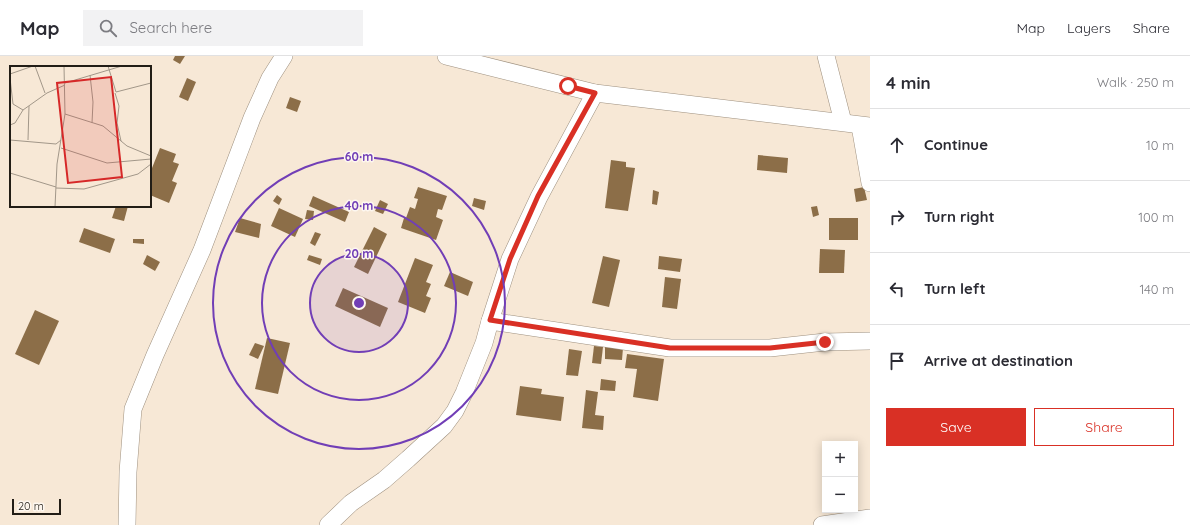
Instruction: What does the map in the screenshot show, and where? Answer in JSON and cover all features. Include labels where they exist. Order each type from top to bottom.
[{"type":"street","points":[[127,525],[128,472],[133,410],[155,355],[202,250],[252,118],[270,78],[284,56]]},
{"type":"street","points":[[446,56],[595,93],[843,122],[865,126],[870,183]]},
{"type":"street","points":[[826,56],[843,122]]},
{"type":"street","points":[[328,525],[351,503],[384,480],[408,459],[444,426],[455,411],[484,344],[490,320],[510,259],[538,196],[595,93]]},
{"type":"street","points":[[490,320],[670,348],[770,348],[825,342],[870,341]]},
{"type":"street","points":[[822,525],[870,518]]},
{"type":"building","points":[[175,56],[185,56],[180,64],[173,60]]},
{"type":"building","points":[[187,78],[196,82],[188,101],[179,97]]},
{"type":"building","points":[[290,97],[301,101],[297,112],[286,108]]},
{"type":"building","points":[[160,148],[176,154],[173,162],[179,164],[172,181],[177,183],[169,203],[151,195],[151,170]]},
{"type":"building","points":[[758,155],[788,158],[787,173],[757,170]]},
{"type":"building","points":[[611,160],[626,162],[626,167],[635,168],[628,211],[605,208]]},
{"type":"building","points":[[418,187],[447,196],[442,210],[438,209],[436,217],[443,220],[436,240],[401,228],[410,207],[415,209],[418,199],[414,198]]},
{"type":"building","points":[[864,187],[867,200],[856,202],[854,189]]},
{"type":"building","points":[[653,190],[659,192],[657,205],[652,204]]},
{"type":"building","points":[[277,195],[282,199],[279,205],[273,201]]},
{"type":"building","points":[[313,196],[349,212],[345,222],[309,206]]},
{"type":"building","points":[[474,198],[486,201],[484,210],[472,206]]},
{"type":"building","points":[[380,200],[388,204],[383,214],[375,211]]},
{"type":"building","points":[[817,206],[819,215],[813,217],[811,207]]},
{"type":"building","points":[[116,207],[128,207],[124,221],[112,218]]},
{"type":"building","points":[[279,208],[303,219],[295,237],[271,226]]},
{"type":"building","points":[[307,210],[314,211],[313,220],[305,219]]},
{"type":"building","points":[[240,218],[261,224],[259,238],[235,232]]},
{"type":"building","points":[[829,218],[858,218],[858,240],[829,240]]},
{"type":"building","points":[[374,227],[387,234],[368,274],[354,267]]},
{"type":"building","points":[[84,228],[115,239],[110,253],[79,242]]},
{"type":"building","points":[[315,232],[321,234],[315,246],[310,243]]},
{"type":"building","points":[[133,239],[144,239],[144,244],[133,243]]},
{"type":"building","points":[[820,249],[845,250],[844,273],[819,273]]},
{"type":"building","points":[[147,255],[160,262],[155,271],[143,264]]},
{"type":"building","points":[[309,255],[322,259],[320,265],[307,260]]},
{"type":"building","points":[[603,256],[620,260],[609,307],[592,303]]},
{"type":"building","points":[[659,256],[682,259],[680,272],[658,269]]},
{"type":"building","points":[[415,258],[433,265],[426,282],[431,284],[426,296],[431,298],[425,313],[398,302]]},
{"type":"building","points":[[450,272],[473,282],[468,296],[444,286]]},
{"type":"building","points":[[665,277],[681,279],[677,309],[662,307]]},
{"type":"building","points":[[343,288],[388,308],[380,327],[335,306]]},
{"type":"building","points":[[35,310],[59,321],[39,365],[15,354]]},
{"type":"building","points":[[267,338],[290,343],[278,394],[255,389]]},
{"type":"building","points":[[255,343],[264,346],[258,359],[249,355]]},
{"type":"building","points":[[594,346],[603,347],[601,364],[592,363]]},
{"type":"building","points":[[605,347],[623,348],[622,360],[605,359]]},
{"type":"building","points":[[569,349],[582,351],[578,376],[566,375]]},
{"type":"building","points":[[627,354],[664,359],[658,401],[633,397],[637,369],[625,368]]},
{"type":"building","points":[[601,379],[616,381],[615,391],[600,390]]},
{"type":"building","points":[[520,386],[542,389],[541,394],[564,397],[561,421],[516,415]]},
{"type":"building","points":[[586,390],[598,392],[595,415],[604,416],[603,430],[582,428]]},
{"type":"route","points":[[568,86],[595,93],[538,196],[510,259],[490,320],[670,348],[770,348],[825,342]]}]
